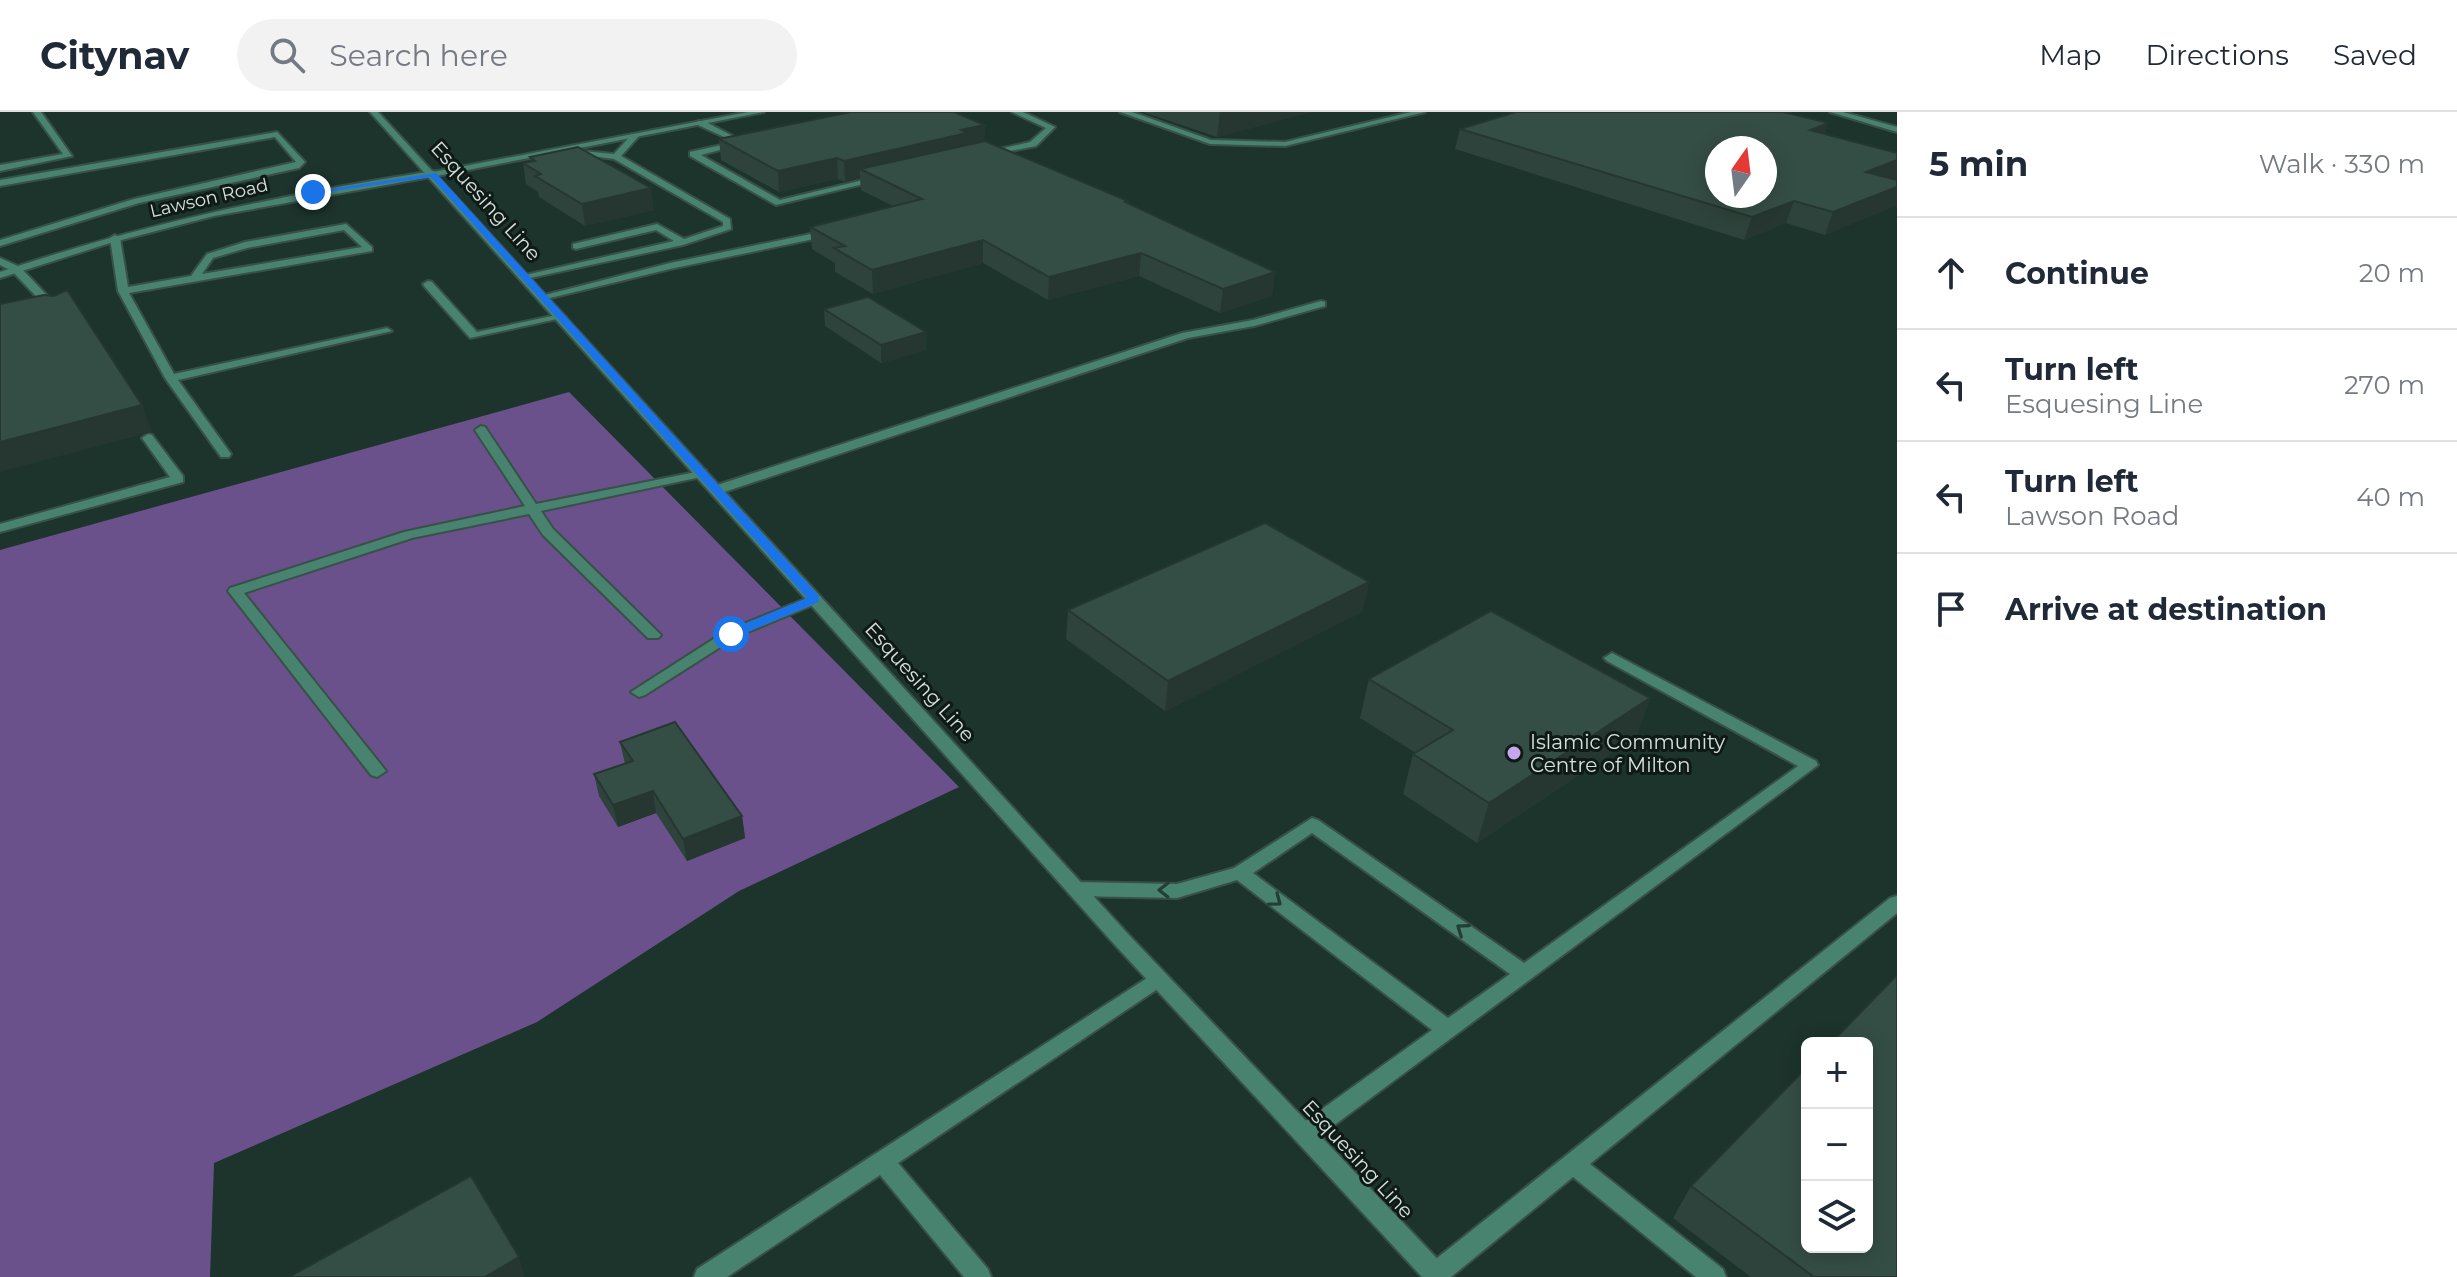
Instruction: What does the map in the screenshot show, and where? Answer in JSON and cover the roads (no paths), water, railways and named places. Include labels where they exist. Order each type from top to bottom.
[{"type":"street","points":[[0,168],[68,156],[37,112]]},
{"type":"street","name":"Esquesing Line","points":[[374,112],[1158,979],[1437,1276]]},
{"type":"street","name":"Lawson Road","points":[[0,275],[115,238],[262,202],[433,174],[760,112]]},
{"type":"street","points":[[973,158],[1033,144],[1051,127],[1016,112]]},
{"type":"street","points":[[1124,112],[1210,142],[1285,144],[1421,112]]},
{"type":"street","points":[[1834,112],[1897,130]]},
{"type":"street","points":[[701,123],[739,144]]},
{"type":"street","points":[[0,183],[277,134],[301,162],[296,166],[137,201],[0,243]]},
{"type":"street","points":[[616,157],[635,136]]},
{"type":"street","points":[[754,141],[693,154],[779,203],[898,175]]},
{"type":"street","points":[[525,278],[683,242],[728,227],[727,221],[616,157],[551,152]]},
{"type":"street","points":[[123,291],[355,252],[369,249],[346,227],[245,245],[210,256],[194,279]]},
{"type":"street","points":[[576,246],[657,227],[683,242]]},
{"type":"street","points":[[542,297],[670,266],[837,232]]},
{"type":"street","points":[[115,238],[123,291],[171,378],[225,454]]},
{"type":"street","points":[[0,261],[16,269],[60,315]]},
{"type":"street","points":[[428,284],[474,336],[561,317]]},
{"type":"street","points":[[716,490],[1186,335],[1254,323],[1321,304]]},
{"type":"street","points":[[171,378],[387,331]]},
{"type":"street","points":[[481,430],[548,532],[653,635]]},
{"type":"street","points":[[0,528],[178,479],[148,438]]},
{"type":"street","points":[[377,771],[235,591],[409,535],[701,473]]},
{"type":"street","points":[[639,692],[731,634],[815,599]]},
{"type":"street","points":[[1305,1134],[1810,765],[1612,658]]},
{"type":"street","points":[[1076,889],[1177,891],[1240,873],[1312,824],[1525,974]]},
{"type":"street","points":[[1240,873],[1448,1030]]},
{"type":"street","points":[[1437,1276],[1897,903]]},
{"type":"street","points":[[706,1277],[1158,979]]},
{"type":"street","points":[[882,1161],[979,1277]]},
{"type":"street","points":[[1573,1164],[1714,1277]]},
{"type":"place","name":"Islamic Community Centre of Milton","points":[[1514,753]]}]
